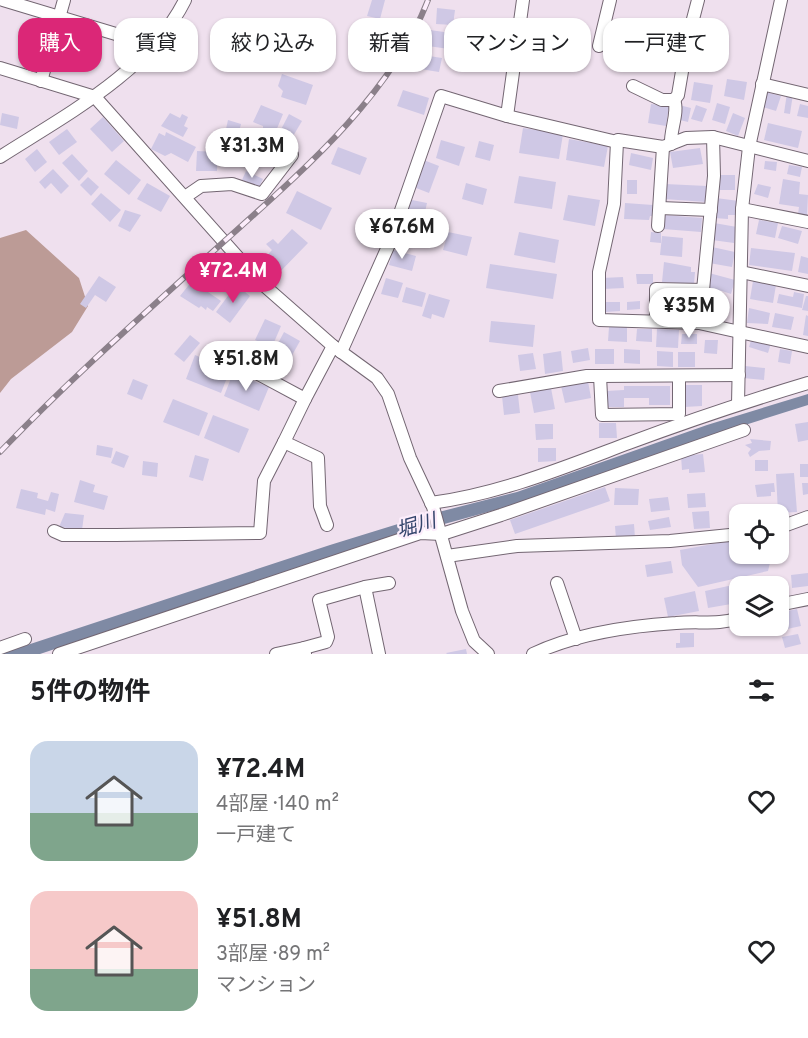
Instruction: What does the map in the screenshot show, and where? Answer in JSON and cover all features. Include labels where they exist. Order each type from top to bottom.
[{"type":"street","points":[[3,0],[114,33]]},
{"type":"street","points":[[41,81],[64,0]]},
{"type":"street","points":[[174,18],[185,0]]},
{"type":"street","points":[[507,116],[523,0]]},
{"type":"street","points":[[598,46],[610,0]]},
{"type":"street","points":[[674,100],[678,95],[687,42],[698,0]]},
{"type":"street","points":[[738,404],[742,208],[749,147],[781,0]]},
{"type":"street","points":[[0,68],[95,97],[185,197],[206,225],[259,281],[337,349],[377,378],[388,393],[410,458],[432,505],[453,583],[474,640],[488,654]]},
{"type":"street","points":[[0,157],[95,97],[122,72]]},
{"type":"street","points":[[762,84],[808,95]]},
{"type":"street","points":[[633,86],[662,100],[674,100]]},
{"type":"street","points":[[54,531],[63,535],[260,533],[264,481],[305,399],[337,349],[390,242],[441,96],[507,116],[617,142],[667,145],[686,138],[713,137],[808,161]]},
{"type":"street","points":[[658,226],[667,145],[676,105],[674,100]]},
{"type":"street","points":[[656,321],[656,288],[703,290],[714,176],[713,137]]},
{"type":"street","points":[[617,142],[614,204],[599,272],[598,320],[699,323],[808,347]]},
{"type":"street","points":[[0,144],[14,148]]},
{"type":"street","points":[[185,197],[201,186],[232,184],[262,194],[292,155]]},
{"type":"street","points":[[660,208],[711,210]]},
{"type":"street","points":[[742,208],[808,222]]},
{"type":"street","points":[[741,272],[808,286]]},
{"type":"street","points":[[225,356],[305,399]]},
{"type":"street","points":[[499,391],[587,376],[739,375]]},
{"type":"street","points":[[600,376],[602,415],[679,414],[679,376]]},
{"type":"street","points":[[432,505],[509,486],[738,404],[808,383]]},
{"type":"street","points":[[59,654],[420,533],[441,533],[539,503],[744,430]]},
{"type":"street","points":[[284,442],[318,458],[320,506],[327,525]]},
{"type":"street","points":[[789,524],[808,517]]},
{"type":"street","points":[[447,556],[517,546],[670,542],[729,535]]},
{"type":"street","points":[[276,654],[304,651],[326,642],[328,637],[319,600],[389,583]]},
{"type":"street","points":[[557,583],[576,639]]},
{"type":"street","points":[[365,587],[379,654]]},
{"type":"street","points":[[789,603],[808,599]]},
{"type":"street","points":[[533,654],[576,639],[655,624],[729,621]]},
{"type":"street","points":[[0,648],[25,639]]},
{"type":"shaded area","points":[[26,230],[79,278],[88,306],[72,332],[11,379],[0,393],[0,238]]},
{"type":"water","name":"堀川","points":[[808,394],[808,405],[685,444],[506,507],[350,550],[40,654],[0,654],[330,545],[427,515],[517,492],[707,425]]},
{"type":"building","points":[[372,0],[385,0],[380,18],[367,16]]},
{"type":"building","points":[[437,8],[455,10],[454,18],[444,18],[444,24],[436,24]]},
{"type":"building","points":[[432,30],[444,32],[444,48],[432,47]]},
{"type":"building","points":[[432,56],[442,58],[439,72],[432,71]]},
{"type":"building","points":[[282,74],[313,85],[306,105],[281,97],[283,91],[278,86]]},
{"type":"building","points":[[727,79],[747,82],[744,100],[724,96]]},
{"type":"building","points":[[694,82],[713,85],[710,103],[691,100]]},
{"type":"building","points":[[403,90],[429,98],[424,115],[397,106]]},
{"type":"building","points":[[765,92],[781,96],[776,111],[760,106]]},
{"type":"building","points":[[787,93],[793,94],[790,114],[784,113]]},
{"type":"building","points":[[717,103],[730,107],[725,124],[712,120]]},
{"type":"building","points":[[651,104],[669,106],[666,126],[648,123]]},
{"type":"building","points":[[800,104],[808,106],[808,118],[797,116]]},
{"type":"building","points":[[261,105],[283,114],[276,131],[270,128],[267,131],[263,130],[263,126],[253,122]]},
{"type":"building","points":[[679,105],[691,108],[688,122],[676,119]]},
{"type":"building","points":[[696,105],[707,109],[702,122],[691,119]]},
{"type":"building","points":[[2,113],[19,117],[17,129],[0,125]]},
{"type":"building","points":[[170,113],[180,118],[182,114],[188,117],[184,126],[188,128],[183,137],[161,126]]},
{"type":"building","points":[[733,113],[745,118],[738,136],[726,131]]},
{"type":"building","points":[[289,114],[302,121],[289,143],[275,141]]},
{"type":"building","points":[[103,117],[124,141],[112,152],[90,129]]},
{"type":"building","points":[[228,120],[241,124],[239,132],[226,129]]},
{"type":"building","points":[[768,123],[802,131],[798,148],[764,140]]},
{"type":"building","points":[[523,128],[563,134],[559,159],[519,153]]},
{"type":"building","points":[[67,129],[77,142],[59,155],[49,142]]},
{"type":"building","points":[[166,132],[196,147],[188,162],[171,153],[165,156],[151,149],[159,133],[165,136]]},
{"type":"building","points":[[569,139],[608,146],[604,167],[566,160]]},
{"type":"building","points":[[222,140],[246,142],[244,164],[220,162]]},
{"type":"building","points":[[441,140],[465,147],[459,166],[436,158]]},
{"type":"building","points":[[479,141],[494,145],[490,161],[475,157]]},
{"type":"building","points":[[338,147],[367,158],[360,175],[331,164]]},
{"type":"building","points":[[700,148],[703,164],[673,168],[670,152]]},
{"type":"building","points":[[37,149],[47,162],[35,172],[25,159]]},
{"type":"building","points":[[197,151],[218,152],[217,171],[196,171]]},
{"type":"building","points":[[631,153],[653,158],[651,170],[629,165]]},
{"type":"building","points":[[72,154],[88,171],[79,181],[62,163]]},
{"type":"building","points":[[421,159],[439,166],[429,193],[411,186]]},
{"type":"building","points":[[116,160],[141,180],[129,195],[104,174]]},
{"type":"building","points":[[765,161],[777,162],[776,171],[764,169]]},
{"type":"building","points":[[789,165],[802,167],[800,177],[787,174]]},
{"type":"building","points":[[53,169],[69,186],[61,194],[51,183],[45,189],[39,182]]},
{"type":"building","points":[[246,171],[263,179],[259,187],[242,180]]},
{"type":"building","points":[[717,175],[735,175],[735,190],[717,190]]},
{"type":"building","points":[[519,176],[556,182],[552,209],[514,203]]},
{"type":"building","points":[[88,177],[99,187],[91,196],[80,185]]},
{"type":"building","points":[[783,179],[800,182],[799,194],[808,195],[807,216],[798,214],[799,207],[779,204]]},
{"type":"building","points":[[627,180],[637,180],[637,194],[627,194]]},
{"type":"building","points":[[147,183],[170,196],[161,212],[137,199]]},
{"type":"building","points":[[466,183],[487,189],[483,205],[462,199]]},
{"type":"building","points":[[665,184],[707,186],[706,202],[664,199]]},
{"type":"building","points":[[758,184],[771,187],[768,198],[754,194]]},
{"type":"building","points":[[297,191],[332,208],[321,230],[286,213]]},
{"type":"building","points":[[101,193],[121,210],[110,222],[91,204]]},
{"type":"building","points":[[568,195],[600,200],[595,226],[563,220]]},
{"type":"building","points":[[716,198],[739,201],[737,215],[728,215],[728,219],[714,218]]},
{"type":"building","points":[[407,199],[427,203],[423,221],[404,217]]},
{"type":"building","points":[[625,203],[653,205],[653,216],[650,216],[649,220],[624,219]]},
{"type":"building","points":[[125,210],[141,215],[130,232],[118,226]]},
{"type":"building","points":[[664,215],[702,218],[701,232],[663,229]]},
{"type":"building","points":[[759,220],[778,223],[775,238],[756,234]]},
{"type":"building","points":[[714,223],[737,227],[734,243],[712,240]]},
{"type":"building","points":[[420,225],[436,229],[433,242],[417,239]]},
{"type":"building","points":[[782,226],[802,231],[798,244],[778,238]]},
{"type":"building","points":[[292,229],[308,243],[274,278],[259,264],[272,250],[266,244],[273,239],[278,244]]},
{"type":"building","points":[[448,232],[472,237],[467,256],[443,250]]},
{"type":"building","points":[[519,232],[559,240],[555,263],[514,255]]},
{"type":"building","points":[[651,232],[661,233],[661,243],[650,242]]},
{"type":"building","points":[[662,236],[683,238],[682,257],[660,255]]},
{"type":"building","points":[[712,247],[735,252],[732,267],[709,263]]},
{"type":"building","points":[[751,248],[795,253],[792,271],[749,265]]},
{"type":"building","points":[[393,250],[416,256],[412,271],[389,265]]},
{"type":"building","points":[[801,256],[808,258],[808,274],[798,272]]},
{"type":"building","points":[[664,262],[691,267],[691,272],[695,272],[694,284],[662,282]]},
{"type":"building","points":[[490,264],[557,274],[553,299],[486,288]]},
{"type":"building","points":[[709,273],[735,280],[731,294],[719,290],[718,295],[704,291]]},
{"type":"building","points":[[636,274],[653,274],[653,284],[637,284]]},
{"type":"building","points":[[99,276],[116,287],[106,302],[95,295],[86,308],[80,304]]},
{"type":"building","points":[[623,277],[624,288],[603,289],[602,278]]},
{"type":"building","points":[[386,278],[403,283],[398,298],[381,294]]},
{"type":"building","points":[[192,281],[221,301],[213,311],[207,307],[206,310],[201,306],[199,308],[180,296]]},
{"type":"building","points":[[753,281],[776,285],[773,303],[750,299]]},
{"type":"building","points":[[236,285],[250,296],[230,323],[216,312]]},
{"type":"building","points":[[406,287],[426,293],[422,307],[402,302]]},
{"type":"building","points":[[794,292],[804,294],[802,308],[777,303],[779,294],[793,297]]},
{"type":"building","points":[[429,294],[450,300],[444,318],[432,314],[431,319],[422,316]]},
{"type":"building","points":[[673,294],[684,294],[684,309],[674,309],[674,317],[660,318],[659,302],[674,301]]},
{"type":"building","points":[[806,296],[808,296],[808,311],[802,310]]},
{"type":"building","points":[[702,297],[703,308],[688,309],[687,298]]},
{"type":"building","points":[[705,297],[715,297],[716,312],[705,312]]},
{"type":"building","points":[[640,301],[640,309],[627,310],[627,302]]},
{"type":"building","points":[[606,302],[620,302],[620,311],[606,312]]},
{"type":"building","points":[[749,308],[770,313],[768,324],[747,323]]},
{"type":"building","points":[[775,313],[794,317],[791,330],[772,327]]},
{"type":"building","points":[[806,315],[808,316],[808,336],[803,335]]},
{"type":"building","points":[[265,319],[281,326],[272,347],[255,340]]},
{"type":"building","points":[[491,321],[535,325],[533,347],[489,342]]},
{"type":"building","points":[[609,327],[627,327],[627,342],[608,341]]},
{"type":"building","points":[[637,329],[652,329],[652,342],[636,341]]},
{"type":"building","points":[[657,329],[679,330],[678,348],[656,347]]},
{"type":"building","points":[[284,332],[300,341],[290,359],[274,351]]},
{"type":"building","points":[[682,334],[697,334],[697,344],[681,344]]},
{"type":"building","points":[[190,335],[200,343],[184,362],[174,354]]},
{"type":"building","points":[[752,337],[771,343],[768,353],[749,347]]},
{"type":"building","points":[[705,340],[718,340],[717,354],[704,353]]},
{"type":"building","points":[[261,347],[273,353],[267,367],[255,362]]},
{"type":"building","points":[[588,348],[590,360],[573,363],[571,351]]},
{"type":"building","points":[[595,349],[614,349],[614,364],[595,364]]},
{"type":"building","points":[[624,349],[640,350],[640,364],[624,363]]},
{"type":"building","points":[[780,349],[792,351],[790,364],[778,362]]},
{"type":"building","points":[[561,351],[563,371],[545,374],[543,354]]},
{"type":"building","points":[[657,351],[673,352],[673,367],[657,366]]},
{"type":"building","points":[[678,352],[695,352],[695,367],[678,367]]},
{"type":"building","points":[[533,353],[536,369],[520,371],[518,355]]},
{"type":"building","points":[[195,355],[230,370],[221,393],[186,379]]},
{"type":"building","points":[[277,357],[287,362],[281,374],[271,369]]},
{"type":"building","points":[[745,366],[765,368],[764,380],[743,378]]},
{"type":"building","points":[[233,373],[269,387],[259,411],[224,396]]},
{"type":"building","points":[[133,379],[148,385],[142,400],[127,394]]},
{"type":"building","points":[[588,381],[591,398],[565,403],[561,386]]},
{"type":"building","points":[[684,385],[702,385],[702,406],[684,407]]},
{"type":"building","points":[[624,386],[670,386],[670,405],[649,405],[649,398],[624,398],[624,407],[606,407],[606,391],[624,390]]},
{"type":"building","points":[[551,388],[555,409],[534,413],[530,392]]},
{"type":"building","points":[[518,395],[520,413],[504,415],[502,396]]},
{"type":"building","points":[[173,399],[208,413],[199,436],[163,422]]},
{"type":"building","points":[[213,415],[249,429],[239,453],[204,438]]},
{"type":"building","points":[[808,422],[808,440],[798,442],[795,424]]},
{"type":"building","points":[[599,423],[616,423],[617,438],[599,438]]},
{"type":"building","points":[[535,424],[553,424],[553,439],[536,440]]},
{"type":"building","points":[[750,439],[771,441],[770,450],[759,451],[750,457],[748,453],[751,449],[745,445],[752,443]]},
{"type":"building","points":[[97,445],[113,448],[111,458],[96,455]]},
{"type":"building","points":[[538,448],[556,448],[556,461],[538,462]]},
{"type":"building","points":[[116,451],[129,456],[124,468],[111,463]]},
{"type":"building","points":[[703,454],[705,472],[689,473],[689,469],[682,470],[681,456]]},
{"type":"building","points":[[195,455],[209,459],[203,481],[189,477]]},
{"type":"building","points":[[755,460],[768,460],[768,471],[755,471]]},
{"type":"building","points":[[143,461],[158,463],[157,477],[142,475]]},
{"type":"building","points":[[800,464],[808,464],[808,477],[800,477]]},
{"type":"building","points":[[794,473],[797,512],[789,512],[789,504],[778,504],[776,474]]},
{"type":"building","points":[[80,480],[95,485],[93,492],[108,496],[104,510],[74,502]]},
{"type":"building","points":[[774,483],[775,492],[771,492],[771,496],[757,497],[755,485]]},
{"type":"building","points":[[802,483],[808,483],[808,494],[803,495]]},
{"type":"building","points":[[605,487],[610,501],[515,534],[510,520]]},
{"type":"building","points":[[615,488],[639,489],[638,505],[614,505]]},
{"type":"building","points":[[21,489],[38,493],[37,498],[48,501],[51,492],[59,494],[55,512],[46,509],[45,515],[16,508]]},
{"type":"building","points":[[705,493],[706,507],[688,508],[687,494]]},
{"type":"building","points":[[668,497],[670,510],[651,512],[649,499]]},
{"type":"building","points":[[709,511],[710,528],[694,529],[692,512]]},
{"type":"building","points":[[65,513],[84,515],[82,530],[59,527]]},
{"type":"building","points":[[669,517],[671,527],[650,530],[648,521]]},
{"type":"building","points":[[634,524],[635,538],[616,539],[615,526]]},
{"type":"building","points":[[729,541],[729,564],[770,564],[768,571],[746,576],[729,576],[729,580],[698,587],[682,565],[680,550]]},
{"type":"building","points":[[671,561],[673,573],[647,577],[645,565]]},
{"type":"building","points":[[808,573],[808,586],[792,588],[791,575]]},
{"type":"building","points":[[729,586],[729,604],[708,608],[705,591]]},
{"type":"building","points":[[695,591],[699,611],[668,617],[664,598]]},
{"type":"building","points":[[797,609],[801,626],[789,629],[789,611]]},
{"type":"building","points":[[680,633],[694,633],[694,647],[676,648],[676,643],[680,643]]},
{"type":"building","points":[[798,634],[801,644],[785,648],[782,637]]},
{"type":"building","points":[[466,649],[467,654],[446,653]]},
{"type":"railway","points":[[0,452],[128,328],[270,200],[333,139],[388,73],[411,37],[428,0]]}]
